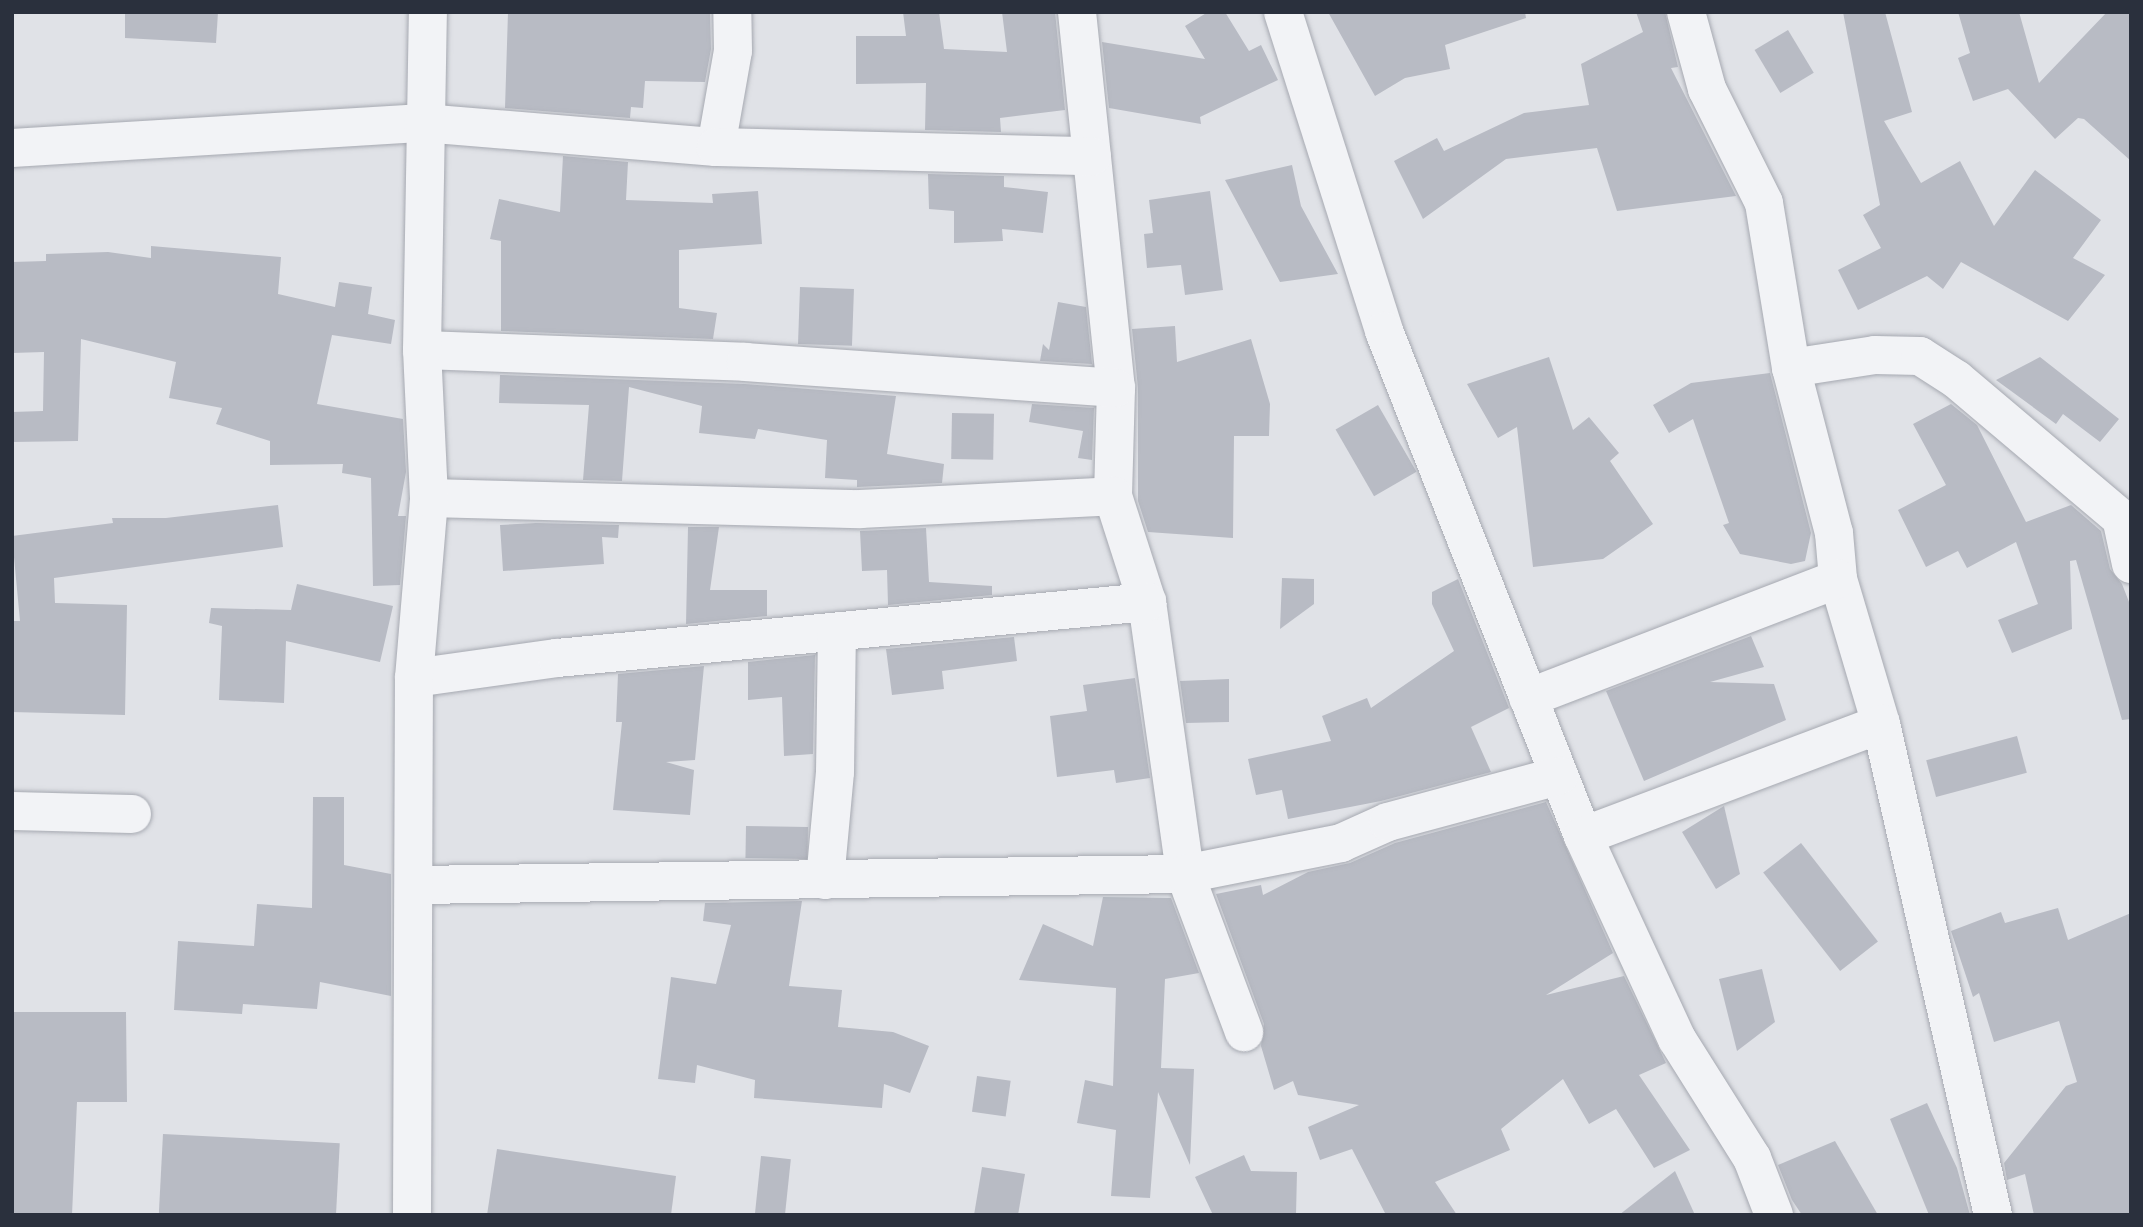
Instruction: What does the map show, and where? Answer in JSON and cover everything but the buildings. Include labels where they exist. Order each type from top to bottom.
[{"type":"street","points":[[412,1215],[414,678],[429,498],[422,350],[423,123],[428,12]]},
{"type":"street","points":[[716,147],[733,51],[732,12]]},
{"type":"street","points":[[1077,12],[1116,388],[1113,496],[1147,602],[1185,874],[1244,1032]]},
{"type":"street","points":[[1283,12],[1384,331],[1583,836],[1677,1040],[1752,1158],[1774,1215]]},
{"type":"street","points":[[1686,12],[1707,89],[1764,203],[1791,368],[1835,533],[1838,579],[1881,724],[1993,1215]]},
{"type":"street","points":[[12,148],[423,123],[716,147],[1091,156]]},
{"type":"street","points":[[422,350],[746,362],[1116,388]]},
{"type":"street","points":[[1791,368],[1875,355],[1920,356],[1956,379],[2126,525],[2131,564]]},
{"type":"street","points":[[429,498],[860,509],[1113,496]]},
{"type":"street","points":[[1528,698],[1838,579]]},
{"type":"street","points":[[414,678],[557,658],[1147,602]]},
{"type":"street","points":[[825,880],[835,772],[837,632]]},
{"type":"street","points":[[1583,836],[1881,724]]},
{"type":"street","points":[[415,885],[1185,874],[1341,843],[1388,822],[1559,776]]},
{"type":"street","points":[[12,811],[132,814]]}]
